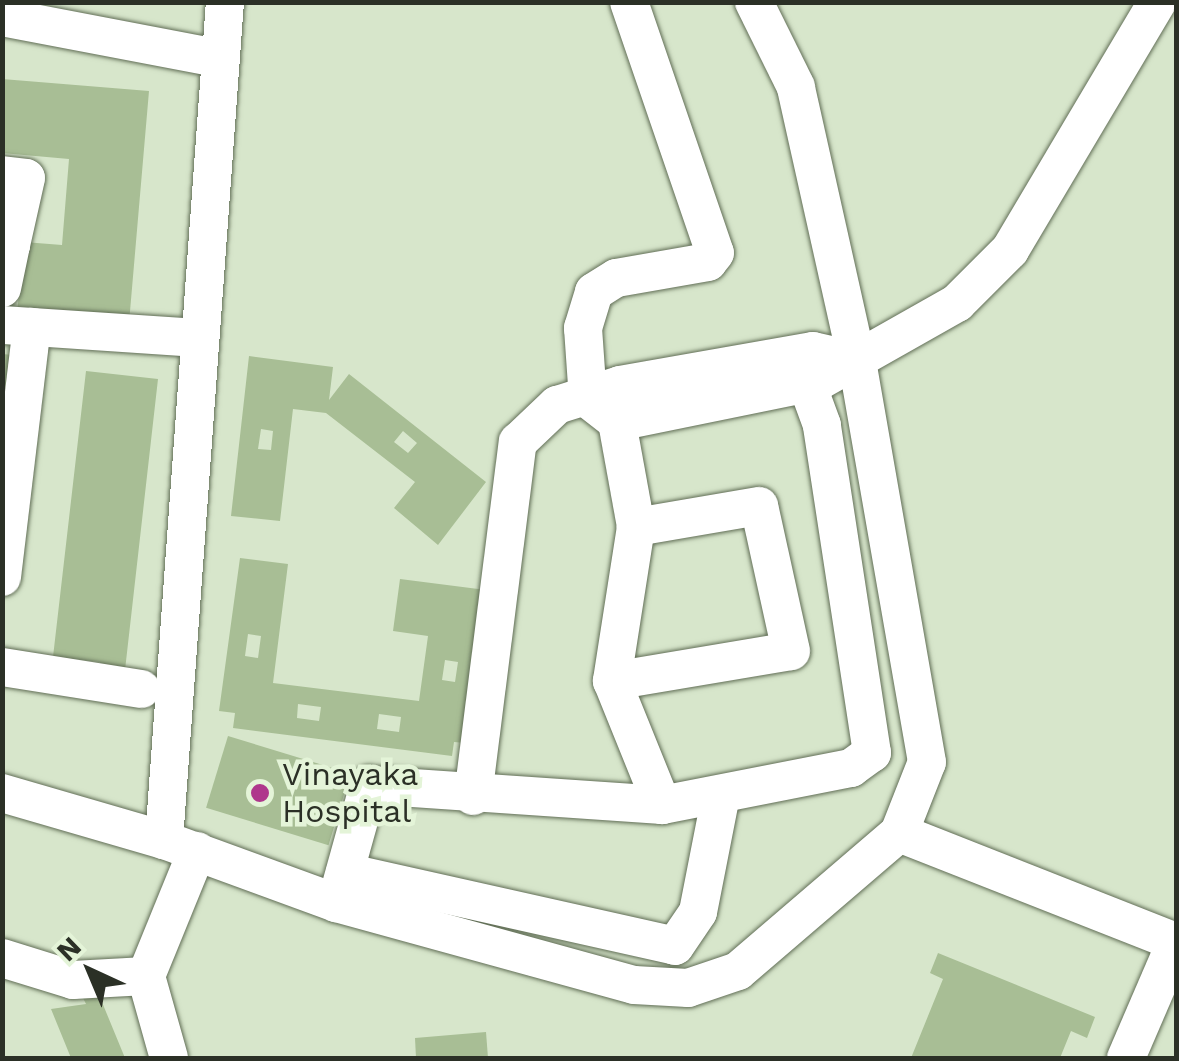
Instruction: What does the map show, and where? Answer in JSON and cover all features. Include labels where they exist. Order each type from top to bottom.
[{"type":"street","points":[[169,1058],[146,976],[181,846],[198,338],[224,2]]},
{"type":"street","points":[[629,2],[715,253],[708,262],[616,278],[594,292],[583,328],[636,527],[612,680],[662,805]]},
{"type":"street","points":[[2,793],[340,888],[634,985],[688,988],[738,971],[898,833],[927,762],[856,361],[796,88],[754,2]]},
{"type":"street","points":[[473,796],[518,442],[556,405],[602,410],[807,384],[856,361],[957,303],[1010,250],[1158,2]]},
{"type":"street","points":[[2,17],[217,58]]},
{"type":"street","points":[[2,175],[26,178],[6,245],[2,288]]},
{"type":"street","points":[[2,577],[17,326],[198,338]]},
{"type":"street","points":[[602,410],[620,385],[813,351],[856,361]]},
{"type":"street","points":[[340,888],[369,785],[473,796],[662,805],[851,768],[872,753],[822,426],[807,384]]},
{"type":"street","points":[[612,680],[791,651],[759,506],[636,527]]},
{"type":"street","points":[[2,666],[141,689]]},
{"type":"street","points":[[340,888],[675,946],[698,912],[721,796]]},
{"type":"street","points":[[898,833],[1176,942],[1126,1058]]},
{"type":"street","points":[[2,958],[73,980],[146,976]]},
{"type":"building","points":[[2,79],[149,91],[129,323],[17,314],[24,242],[62,245],[69,159],[2,153]]},
{"type":"building","points":[[2,354],[24,356],[2,425]]},
{"type":"building","points":[[249,356],[333,367],[329,400],[349,374],[486,482],[438,545],[394,508],[415,482],[326,413],[293,409],[280,521],[231,516]],"holes":[[[261,429],[273,431],[271,450],[258,449]],[[403,431],[417,443],[408,453],[394,442]]]},
{"type":"building","points":[[86,371],[158,379],[124,679],[98,676],[100,662],[53,657]]},
{"type":"building","points":[[240,558],[288,564],[273,683],[419,701],[428,636],[393,631],[400,579],[486,590],[466,743],[454,742],[452,756],[233,728],[235,713],[219,711]],"holes":[[[248,634],[261,636],[258,658],[245,656]],[[445,660],[458,662],[455,682],[442,680]],[[298,704],[321,707],[319,721],[297,718]],[[379,714],[401,717],[399,732],[377,729]]]},
{"type":"building","points":[[228,736],[350,773],[328,845],[206,808]]},
{"type":"building","points":[[938,953],[1095,1017],[1087,1038],[1071,1031],[1060,1058],[911,1058],[943,979],[930,973]]},
{"type":"building","points":[[97,990],[125,1058],[71,1058],[51,1009],[86,1004],[82,996]]},
{"type":"building","points":[[486,1032],[488,1058],[416,1058],[415,1038]]},
{"type":"place","name":"Vinayaka Hospital","points":[[260,793]]}]
